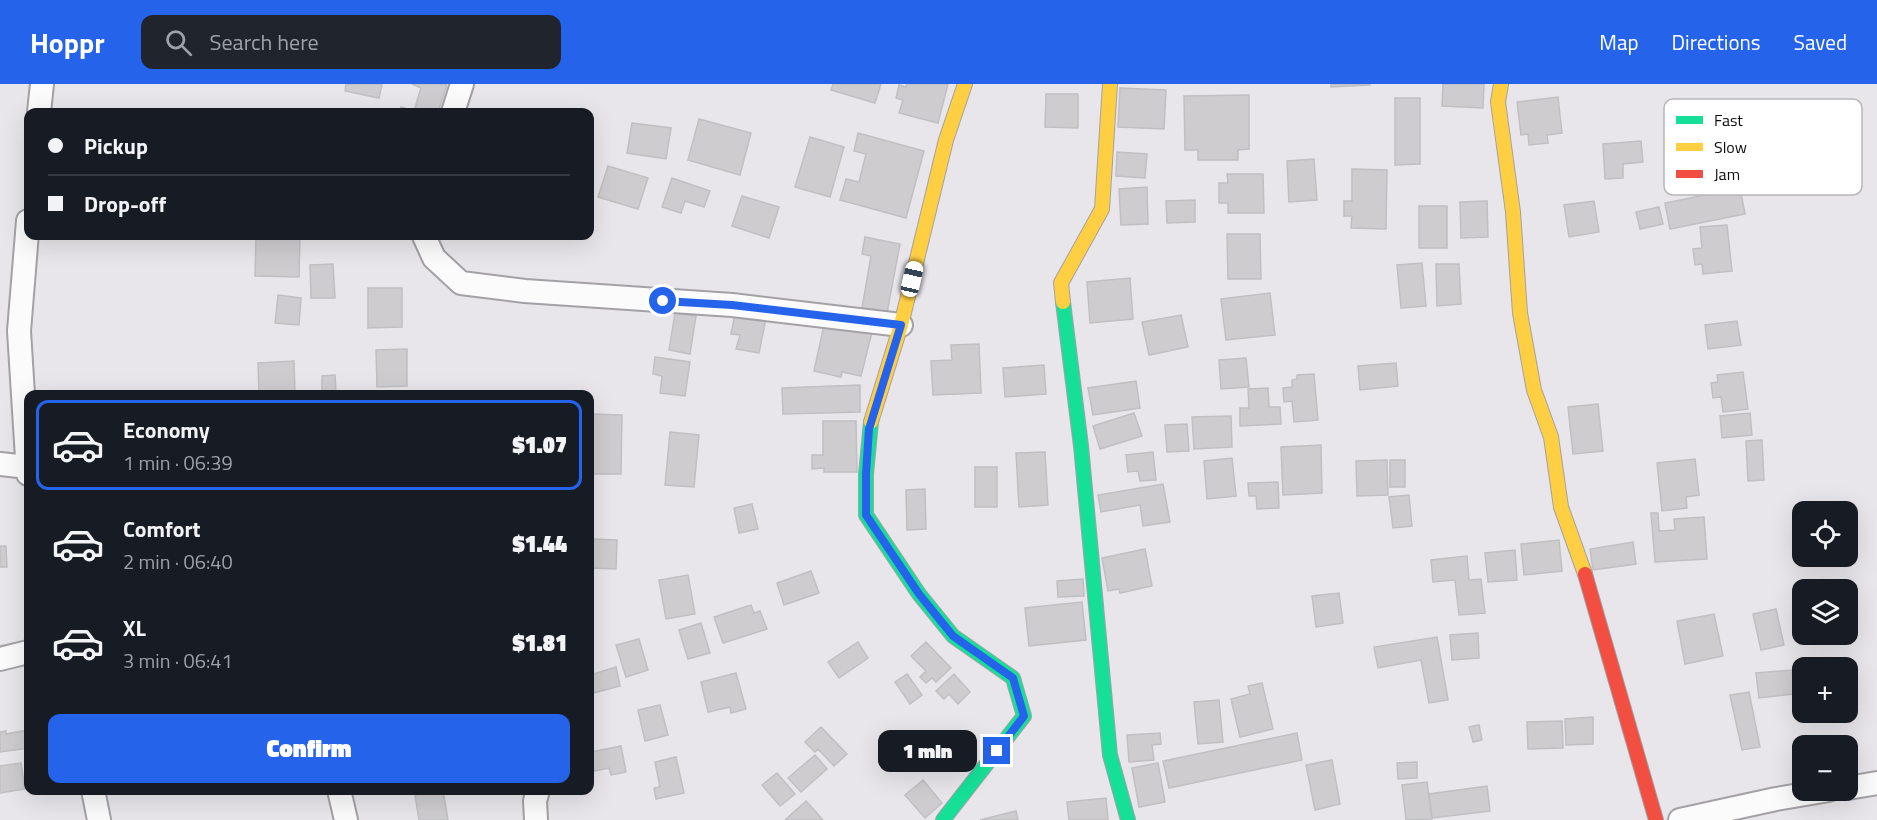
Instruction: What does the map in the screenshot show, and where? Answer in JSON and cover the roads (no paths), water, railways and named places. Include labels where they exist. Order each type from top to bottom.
[{"type":"street","points":[[39,108],[42,84]]},
{"type":"street","points":[[454,108],[462,84]]},
{"type":"street","points":[[943,820],[1024,716],[1013,678],[953,636],[919,594],[866,515],[866,474],[869,429],[901,325],[946,140],[964,84]]},
{"type":"street","points":[[1110,84],[1102,209],[1061,282],[1081,446],[1110,755],[1128,820]]},
{"type":"street","points":[[1501,84],[1498,102],[1513,212],[1520,313],[1534,390],[1551,437],[1561,507],[1580,556],[1656,820]]},
{"type":"street","points":[[24,414],[18,331],[26,240]]},
{"type":"street","points":[[426,240],[434,258],[461,284],[525,291],[732,305],[901,325]]},
{"type":"street","points":[[0,464],[24,469]]},
{"type":"street","points":[[0,659],[24,653]]},
{"type":"street","points":[[1858,786],[1877,783]]},
{"type":"street","points":[[94,795],[99,820]]},
{"type":"street","points":[[340,795],[346,820]]},
{"type":"street","points":[[536,820],[537,795]]},
{"type":"street","points":[[1680,820],[1792,796]]}]
